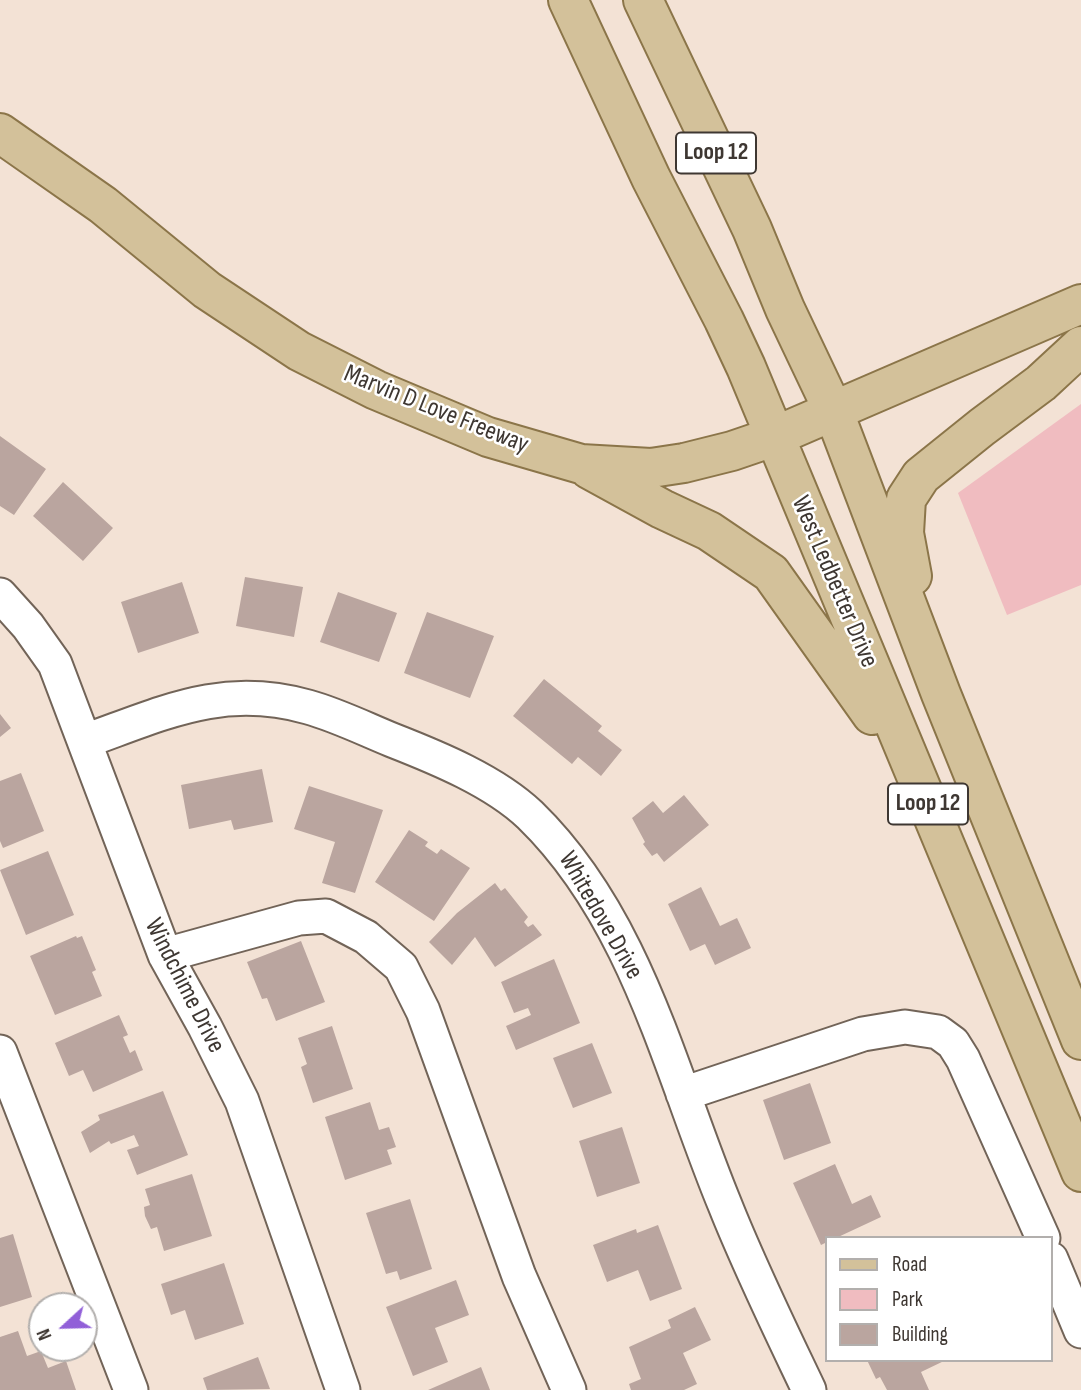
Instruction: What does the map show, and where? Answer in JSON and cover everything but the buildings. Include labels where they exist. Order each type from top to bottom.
[{"type":"main road","name":"West Ledbetter Drive","points":[[568,0],[651,178],[724,320],[1081,1172]]},
{"type":"main road","name":"Loop 12","points":[[643,0],[752,229],[785,309],[833,410],[941,694],[1081,1040]]},
{"type":"main road","name":"Marvin D Love Freeway","points":[[0,133],[103,205],[207,290],[299,351],[376,390],[488,437],[581,464],[651,468],[720,454],[773,437],[1081,304]]},
{"type":"main road","points":[[941,694],[904,533],[906,499],[921,476],[1041,383],[1081,346]]},
{"type":"main road","points":[[581,464],[662,509],[709,531],[771,573],[831,654],[919,783]]},
{"type":"street","name":"Windchime Drive","points":[[0,595],[29,626],[55,664],[165,955],[242,1101],[343,1390]]},
{"type":"street","name":"Whitedove Drive","points":[[85,741],[169,711],[212,700],[252,697],[309,707],[428,754],[486,784],[527,813],[565,852],[587,884],[632,966],[662,1033],[724,1205],[809,1390]]},
{"type":"street","points":[[165,955],[299,918],[326,916],[366,937],[401,967],[423,1011],[519,1276],[569,1390]]},
{"type":"street","points":[[682,1094],[863,1034],[905,1027],[938,1032],[953,1043],[963,1059],[1042,1236]]},
{"type":"street","points":[[0,1052],[131,1390]]},
{"type":"street","points":[[1053,1264],[1081,1331]]},
{"type":"green space","points":[[1081,404],[1081,585],[1007,615],[958,493]]}]
